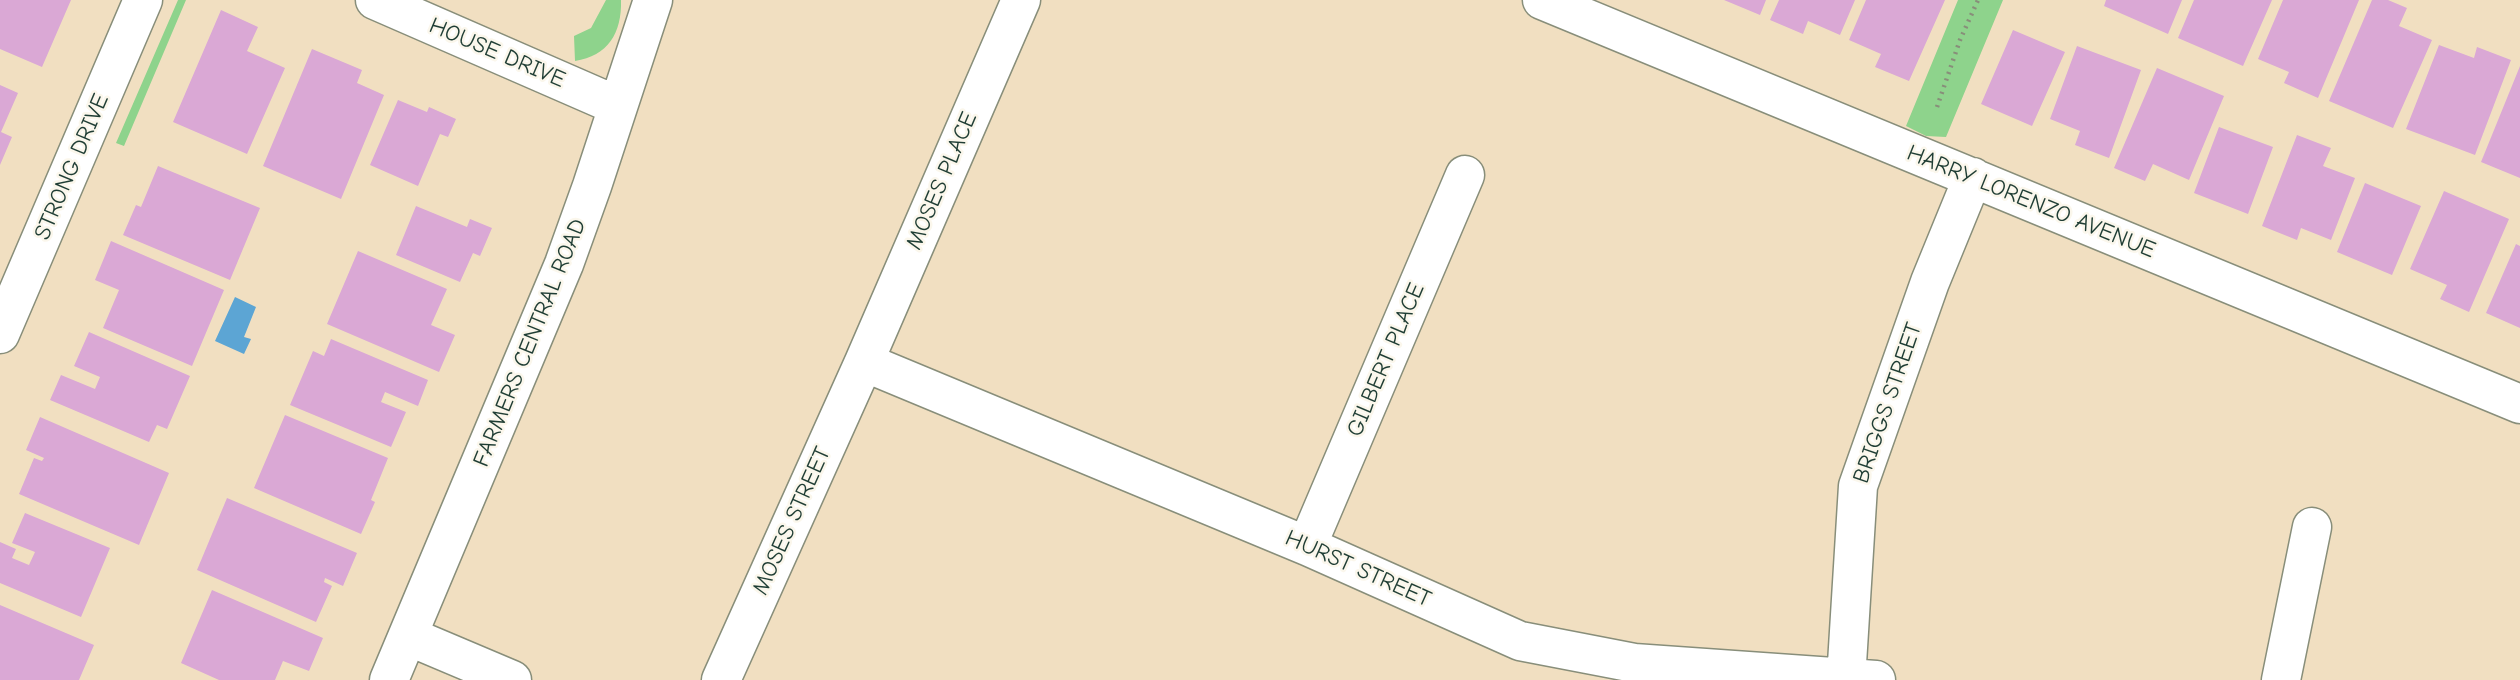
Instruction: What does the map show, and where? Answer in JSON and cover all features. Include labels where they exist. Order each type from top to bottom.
[{"type":"street","name":"STRONG DRIVE","points":[[0,334],[143,0]]},
{"type":"street","name":"HOUSE DRIVE","points":[[375,0],[618,106]]},
{"type":"street","name":"FARMERS CENTRAL ROAD","points":[[389,680],[564,264],[653,0]]},
{"type":"street","name":"MOSES PLACE","points":[[864,362],[1021,0]]},
{"type":"street","name":"HARRY LORENZO AVENUE","points":[[1542,0],[2520,404]]},
{"type":"street","name":"GILBERT PLACE","points":[[1307,546],[1465,175]]},
{"type":"street","name":"BRIGGS STREET","points":[[1857,679],[1858,486],[1930,282],[1973,177]]},
{"type":"street","name":"HURST STREET","points":[[864,362],[1307,546],[1520,641],[1634,663],[1857,679]]},
{"type":"street","name":"MOSES STREET","points":[[721,680],[864,362]]},
{"type":"street","points":[[2281,680],[2312,527]]},
{"type":"street","points":[[408,636],[512,680]]},
{"type":"path","points":[[1937,107],[1960,40],[1978,0]]},
{"type":"green space","points":[[178,0],[186,0],[124,146],[116,143]]},
{"type":"green space","points":[[606,0],[621,0],[616,32],[611,41],[596,54],[575,61],[574,36],[591,28]]},
{"type":"green space","points":[[1958,0],[2003,0],[1946,137],[1926,136],[1906,126]]},
{"type":"water","points":[[235,297],[256,307],[244,337],[251,339],[244,354],[215,341]]},
{"type":"building","points":[[0,0],[71,0],[42,67],[0,49]]},
{"type":"building","points":[[1724,0],[1766,0],[1760,15]]},
{"type":"building","points":[[1779,0],[1855,0],[1840,35],[1808,21],[1803,34],[1770,20]]},
{"type":"building","points":[[1866,0],[1945,0],[1909,81],[1875,67],[1881,54],[1849,40]]},
{"type":"building","points":[[2106,0],[2182,0],[2168,34],[2104,6]]},
{"type":"building","points":[[2194,0],[2272,0],[2243,66],[2178,38]]},
{"type":"building","points":[[2283,0],[2359,0],[2318,98],[2284,83],[2289,72],[2258,59]]},
{"type":"building","points":[[2372,0],[2388,0],[2407,8],[2399,26],[2432,40],[2393,128],[2329,101]]},
{"type":"building","points":[[221,10],[258,27],[247,51],[285,68],[247,154],[173,122]]},
{"type":"building","points":[[2013,30],[2065,52],[2032,126],[1981,104]]},
{"type":"building","points":[[2439,45],[2474,58],[2477,47],[2511,60],[2475,155],[2406,129]]},
{"type":"building","points":[[2077,46],[2141,70],[2109,158],[2075,145],[2080,131],[2050,119]]},
{"type":"building","points":[[312,49],[362,70],[357,83],[384,95],[341,199],[263,166]]},
{"type":"building","points":[[2520,66],[2520,178],[2481,162]]},
{"type":"building","points":[[2157,68],[2224,96],[2189,180],[2153,164],[2145,181],[2114,168]]},
{"type":"building","points":[[0,85],[18,93],[1,132],[12,137],[0,165]]},
{"type":"building","points":[[398,100],[427,112],[429,107],[456,119],[448,137],[440,134],[418,186],[370,165]]},
{"type":"building","points":[[2219,127],[2273,147],[2248,214],[2194,193]]},
{"type":"building","points":[[2297,135],[2331,148],[2323,166],[2355,178],[2331,240],[2301,228],[2297,240],[2262,226]]},
{"type":"building","points":[[158,166],[260,208],[230,280],[123,235],[136,205],[141,207]]},
{"type":"building","points":[[2365,183],[2421,206],[2392,275],[2337,252]]},
{"type":"building","points":[[2444,191],[2509,219],[2469,312],[2440,299],[2447,285],[2410,269]]},
{"type":"building","points":[[416,206],[467,227],[470,219],[492,228],[480,256],[473,253],[460,282],[396,255]]},
{"type":"building","points":[[111,241],[224,290],[192,366],[103,328],[119,290],[95,280]]},
{"type":"building","points":[[2516,244],[2520,246],[2520,328],[2486,313]]},
{"type":"building","points":[[358,251],[447,289],[431,325],[455,335],[439,372],[327,324]]},
{"type":"building","points":[[89,332],[190,376],[167,429],[157,425],[149,442],[50,400],[61,375],[95,389],[100,377],[74,366]]},
{"type":"building","points":[[331,339],[428,380],[418,406],[385,392],[381,402],[406,412],[391,447],[290,405],[313,351],[324,356]]},
{"type":"building","points":[[285,415],[388,458],[371,500],[375,502],[361,534],[254,488]]},
{"type":"building","points":[[40,417],[169,473],[139,545],[19,494],[34,458],[42,461],[44,458],[26,450]]},
{"type":"building","points":[[227,498],[357,553],[343,586],[325,578],[324,582],[332,586],[316,622],[197,570]]},
{"type":"building","points":[[25,513],[110,548],[81,617],[0,583],[0,542],[16,549],[12,558],[29,565],[35,552],[12,543]]},
{"type":"building","points":[[212,590],[323,638],[309,671],[283,661],[275,680],[219,680],[181,663]]},
{"type":"building","points":[[0,605],[94,645],[79,680],[0,680]]}]
